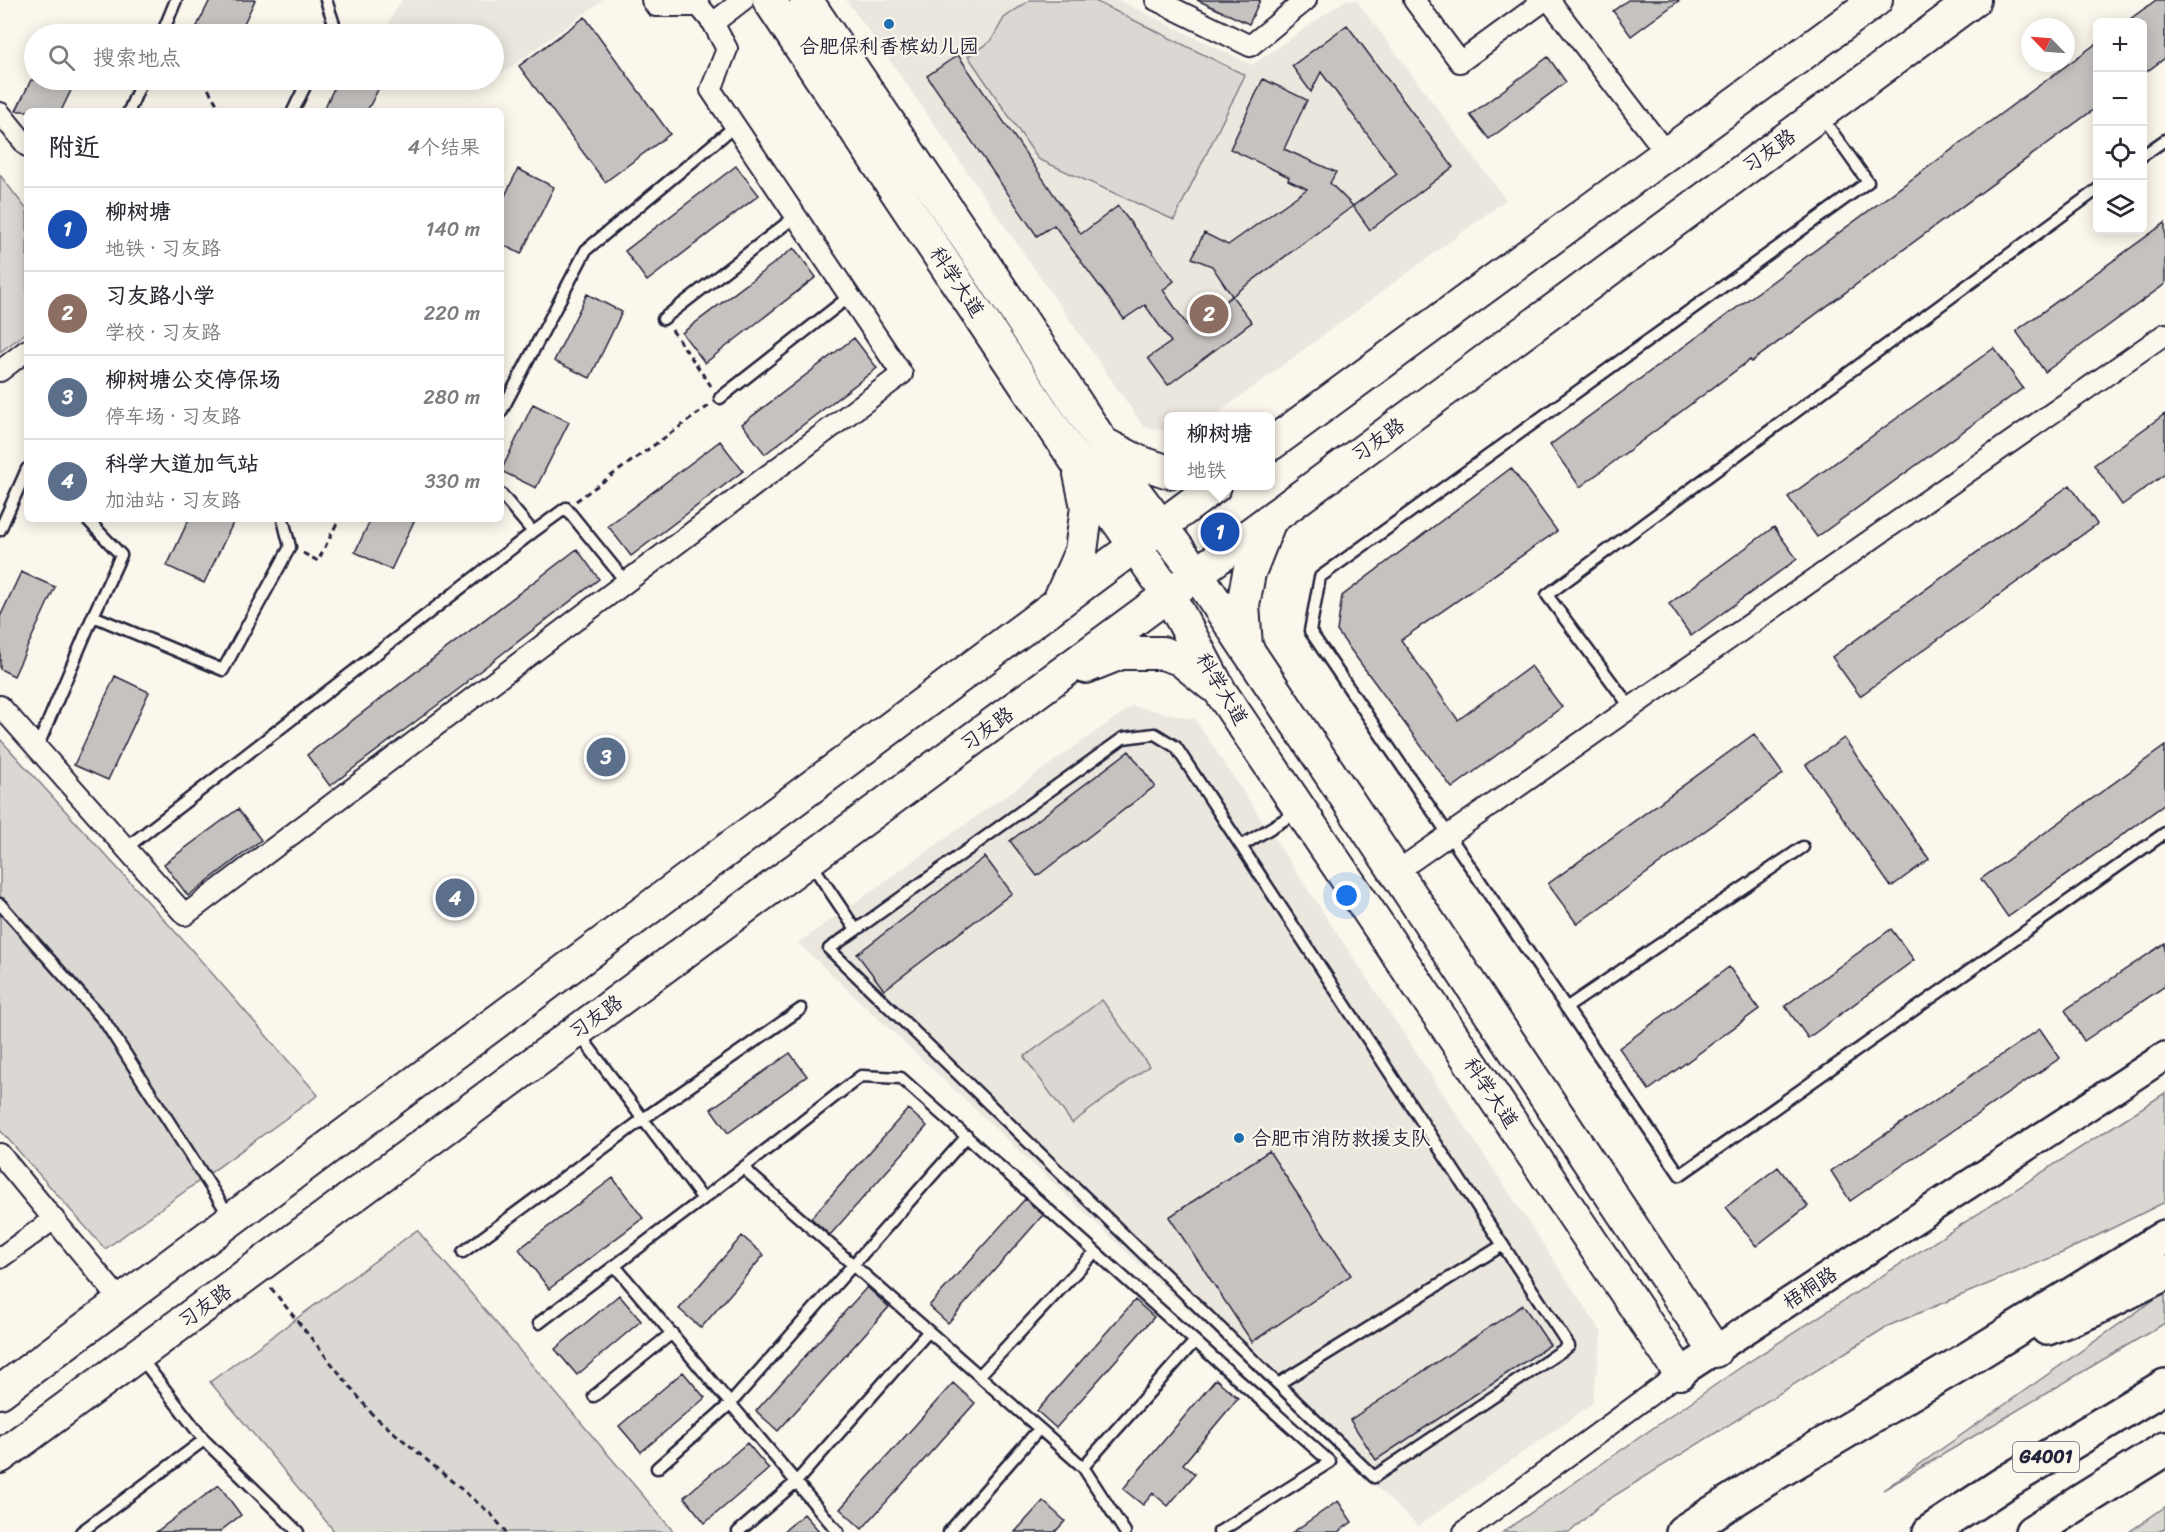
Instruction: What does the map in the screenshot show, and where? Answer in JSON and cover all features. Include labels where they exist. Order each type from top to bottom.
[{"type":"highway","points":[[1683,1532],[1774,1474],[1966,1360],[2165,1237]]},
{"type":"highway","points":[[1966,1360],[2092,1310],[2165,1273]]},
{"type":"highway","name":"G4001","points":[[1930,1532],[2003,1484],[2165,1386]]},
{"type":"highway","name":"G4001","points":[[2032,1532],[2165,1449]]},
{"type":"highway","points":[[2075,1532],[2165,1462]]},
{"type":"highway","points":[[1922,1532],[1959,1513]]},
{"type":"main road","name":"科学大道","points":[[769,0],[1078,464],[1169,594],[1220,691],[1680,1373]]},
{"type":"main road","name":"科学大道","points":[[806,0],[1130,485],[1197,574],[1715,1351]]},
{"type":"main road","points":[[1275,441],[1876,0]]},
{"type":"main road","name":"习友路","points":[[0,1457],[1974,0]]},
{"type":"main road","points":[[1101,442],[1139,462],[1164,470]]},
{"type":"main road","points":[[1059,601],[1081,550],[1087,507],[1078,464]]},
{"type":"main road","points":[[0,1392],[1209,490]]},
{"type":"main road","points":[[1246,647],[1243,605],[1248,579],[1270,520]]},
{"type":"main road","points":[[1052,681],[1121,653],[1162,652],[1180,659],[1220,691]]},
{"type":"street","points":[[0,706],[185,915],[902,374],[711,90],[727,49],[713,23],[699,6],[656,6],[652,0]]},
{"type":"street","points":[[713,23],[743,0]]},
{"type":"street","points":[[1156,0],[1250,46],[1306,0]]},
{"type":"street","points":[[1414,0],[1460,62],[1547,0],[1667,154]]},
{"type":"street","points":[[0,113],[24,142]]},
{"type":"street","points":[[1396,872],[2165,334]]},
{"type":"street","points":[[0,370],[24,353]]},
{"type":"street","name":"梧桐路","points":[[1464,1532],[1680,1373],[2165,1056]]},
{"type":"street","points":[[0,1154],[121,1301]]},
{"type":"street","points":[[0,1258],[54,1219]]},
{"type":"lane","points":[[166,24],[176,0]]},
{"type":"lane","points":[[326,0],[334,24]]},
{"type":"lane","points":[[130,108],[138,90]]},
{"type":"lane","points":[[294,108],[303,90]]},
{"type":"lane","points":[[1820,114],[1868,182],[1320,577],[1310,632],[1680,1174],[2165,833]]},
{"type":"lane","points":[[504,406],[586,250],[735,126]]},
{"type":"lane","points":[[2147,153],[2165,140]]},
{"type":"lane","points":[[1631,708],[1547,595],[2093,192]]},
{"type":"lane","points":[[663,319],[796,216]]},
{"type":"lane","points":[[720,398],[850,296]]},
{"type":"lane","points":[[0,530],[24,476]]},
{"type":"lane","points":[[504,498],[533,532]]},
{"type":"lane","points":[[126,848],[566,507],[626,582]]},
{"type":"lane","points":[[37,748],[121,555],[90,522]]},
{"type":"lane","points":[[93,616],[223,670],[290,547],[284,522]]},
{"type":"lane","points":[[1155,734],[1176,747],[1569,1346],[1374,1477],[829,949],[856,930],[1123,738],[1155,734]]},
{"type":"lane","points":[[1241,846],[1300,810]]},
{"type":"lane","points":[[1566,1008],[1803,847]]},
{"type":"lane","points":[[809,860],[856,930]]},
{"type":"lane","points":[[0,904],[105,1022],[231,1219]]},
{"type":"lane","points":[[463,1252],[643,1119],[801,1009]]},
{"type":"lane","points":[[577,1031],[704,1199]]},
{"type":"lane","points":[[539,1323],[704,1199],[861,1076],[901,1078],[1330,1462],[1219,1532]]},
{"type":"lane","points":[[657,1468],[730,1404],[967,1136]]},
{"type":"lane","points":[[743,1168],[1083,1467],[1125,1532]]},
{"type":"lane","points":[[1278,1384],[1503,1245]]},
{"type":"lane","points":[[979,1376],[1095,1252]]},
{"type":"lane","points":[[615,1266],[838,1532]]},
{"type":"lane","points":[[738,1532],[796,1482],[928,1332]]},
{"type":"lane","points":[[594,1396],[672,1333]]},
{"type":"lane","points":[[1083,1467],[1195,1341]]},
{"type":"lane","points":[[139,1354],[204,1440],[298,1532]]},
{"type":"lane","points":[[949,1532],[1039,1429]]},
{"type":"lane","points":[[81,1532],[204,1440]]},
{"type":"path","points":[[210,90],[220,108]]},
{"type":"path","points":[[566,507],[720,398],[663,319]]},
{"type":"path","points":[[290,547],[318,561],[338,522]]},
{"type":"path","points":[[255,1269],[372,1414],[491,1514],[506,1532]]},
{"type":"shaded area","points":[[402,0],[603,0],[504,72],[504,24],[388,24]]},
{"type":"shaded area","points":[[846,0],[1118,0],[1252,65],[1346,0],[1356,0],[1506,200],[1219,412],[1164,412],[1164,430],[1144,427]]},
{"type":"shaded area","points":[[1030,0],[1093,0],[1245,75],[1174,220],[1038,159],[968,56],[991,41],[1004,18]]},
{"type":"shaded area","points":[[0,175],[24,206],[24,334],[0,352]]},
{"type":"shaded area","name":"合肥市消防救援支队","points":[[1132,706],[1195,719],[1602,1333],[1592,1404],[1418,1526],[798,943]]},
{"type":"shaded area","points":[[0,739],[190,948],[318,1095],[105,1249],[0,1130]]},
{"type":"shaded area","points":[[1102,1000],[1149,1066],[1072,1123],[1024,1057]]},
{"type":"shaded area","points":[[2165,1093],[2165,1202],[2062,1253],[1888,1326],[1601,1504],[1570,1532],[1503,1532],[1744,1365]]},
{"type":"shaded area","points":[[417,1230],[674,1532],[335,1532],[210,1382]]},
{"type":"shaded area","points":[[2165,1292],[2165,1323],[1883,1490]]},
{"type":"shaded area","points":[[2165,1507],[2165,1529],[2157,1532],[2129,1532]]},
{"type":"building","points":[[210,0],[255,0],[244,24],[198,24]]},
{"type":"building","points":[[1197,0],[1260,0],[1249,24]]},
{"type":"building","points":[[1628,0],[1680,0],[1631,36],[1613,11]]},
{"type":"building","points":[[2156,0],[2165,0],[2165,58],[2147,71],[2147,18],[2131,18]]},
{"type":"building","points":[[585,17],[670,134],[605,182],[519,66]]},
{"type":"building","points":[[1347,25],[1453,167],[1370,230],[1353,206],[1397,174],[1321,72],[1311,92],[1292,66]]},
{"type":"building","points":[[2093,46],[2093,110],[1580,487],[1550,445],[2058,72],[2075,72],[2075,59]]},
{"type":"building","points":[[958,55],[1081,234],[1118,206],[1174,281],[1163,290],[1189,328],[1232,296],[1252,322],[1168,385],[1148,358],[1171,342],[1145,305],[1124,319],[1054,225],[1037,236],[927,76]]},
{"type":"building","points":[[1548,57],[1566,82],[1489,139],[1470,115]]},
{"type":"building","points":[[1263,79],[1307,100],[1284,149],[1336,172],[1330,183],[1353,206],[1232,296],[1212,266],[1192,258],[1204,233],[1228,245],[1307,189],[1288,180],[1289,177],[1230,149]]},
{"type":"building","points":[[26,90],[71,90],[62,108],[24,108],[24,111],[16,111]]},
{"type":"building","points":[[333,90],[378,90],[369,108],[324,108]]},
{"type":"building","points":[[736,166],[759,195],[647,281],[625,251]]},
{"type":"building","points":[[518,169],[554,187],[521,254],[504,246],[504,198]]},
{"type":"building","points":[[2165,223],[2165,284],[2045,372],[2016,331]]},
{"type":"building","points":[[794,248],[816,277],[705,363],[682,333]]},
{"type":"building","points":[[587,294],[622,312],[590,378],[554,361]]},
{"type":"building","points":[[854,338],[877,368],[765,454],[742,424]]},
{"type":"building","points":[[1994,348],[2023,388],[1817,537],[1788,497]]},
{"type":"building","points":[[533,404],[569,422],[536,488],[504,472],[504,465]]},
{"type":"building","points":[[2165,414],[2165,474],[2122,505],[2094,465]]},
{"type":"building","points":[[720,441],[743,471],[631,556],[608,526]]},
{"type":"building","points":[[1511,468],[1557,531],[1401,640],[1458,720],[1531,666],[1562,707],[1452,788],[1337,631],[1342,596]]},
{"type":"building","points":[[2070,485],[2097,524],[1860,696],[1832,657]]},
{"type":"building","points":[[188,522],[234,522],[204,583],[167,566]]},
{"type":"building","points":[[370,522],[414,522],[391,570],[355,552]]},
{"type":"building","points":[[1774,527],[1797,559],[1691,636],[1669,604]]},
{"type":"building","points":[[577,549],[599,579],[330,786],[307,755]]},
{"type":"building","points":[[21,572],[55,587],[14,676],[0,669],[0,617]]},
{"type":"building","points":[[115,676],[149,692],[108,780],[74,765]]},
{"type":"building","points":[[1754,734],[1783,774],[1577,924],[1548,884]]},
{"type":"building","points":[[1844,738],[1929,859],[1891,887],[1806,765]]},
{"type":"building","points":[[2165,746],[2165,804],[2008,917],[1981,879]]},
{"type":"building","points":[[1129,751],[1155,786],[1037,876],[1010,841]]},
{"type":"building","points":[[238,809],[261,840],[188,896],[164,864]]},
{"type":"building","points":[[985,857],[1012,893],[884,990],[857,954]]},
{"type":"building","points":[[1891,929],[1914,960],[1808,1038],[1785,1006]]},
{"type":"building","points":[[2165,943],[2165,986],[2084,1041],[2065,1010]]},
{"type":"building","points":[[1729,967],[1759,1009],[1649,1090],[1619,1048]]},
{"type":"building","points":[[2040,1029],[2060,1058],[1850,1201],[1831,1171]]},
{"type":"building","points":[[790,1053],[807,1076],[728,1133],[711,1109]]},
{"type":"building","points":[[908,1109],[927,1126],[830,1235],[811,1218]]},
{"type":"building","points":[[1269,1151],[1351,1275],[1252,1342],[1169,1217]]},
{"type":"building","points":[[1778,1167],[1808,1206],[1756,1246],[1726,1207]]},
{"type":"building","points":[[613,1178],[643,1218],[549,1289],[519,1249]]},
{"type":"building","points":[[1025,1199],[1043,1215],[948,1323],[929,1306]]},
{"type":"building","points":[[742,1236],[764,1255],[701,1328],[679,1309]]},
{"type":"building","points":[[867,1287],[889,1307],[778,1431],[756,1411]]},
{"type":"building","points":[[619,1295],[641,1321],[577,1375],[555,1349]]},
{"type":"building","points":[[1135,1300],[1154,1317],[1056,1428],[1037,1411]]},
{"type":"building","points":[[1523,1305],[1550,1345],[1376,1460],[1350,1420]]},
{"type":"building","points":[[683,1372],[705,1398],[641,1452],[619,1426]]},
{"type":"building","points":[[1216,1379],[1238,1398],[1183,1464],[1195,1474],[1168,1506],[1153,1493],[1143,1505],[1123,1489]]},
{"type":"building","points":[[953,1383],[975,1403],[862,1529],[840,1509]]},
{"type":"building","points":[[747,1443],[769,1469],[705,1523],[684,1497]]},
{"type":"building","points":[[219,1485],[241,1515],[219,1532],[156,1532]]},
{"type":"building","points":[[1043,1501],[1065,1521],[1055,1532],[1015,1532]]},
{"type":"building","points":[[1338,1501],[1352,1522],[1338,1532],[1293,1532]]},
{"type":"building","points":[[804,1514],[820,1532],[783,1532]]},
{"type":"place","name":"合肥保利香槟幼儿园","points":[[889,24]]},
{"type":"place","name":"习友路小学","points":[[1209,314]]},
{"type":"place","name":"柳树塘","points":[[1220,532]]},
{"type":"place","name":"柳树塘公交停保场","points":[[606,757]]},
{"type":"place","name":"科学大道加气站","points":[[455,898]]},
{"type":"place","name":"合肥市消防救援支队","points":[[1239,1138]]}]
